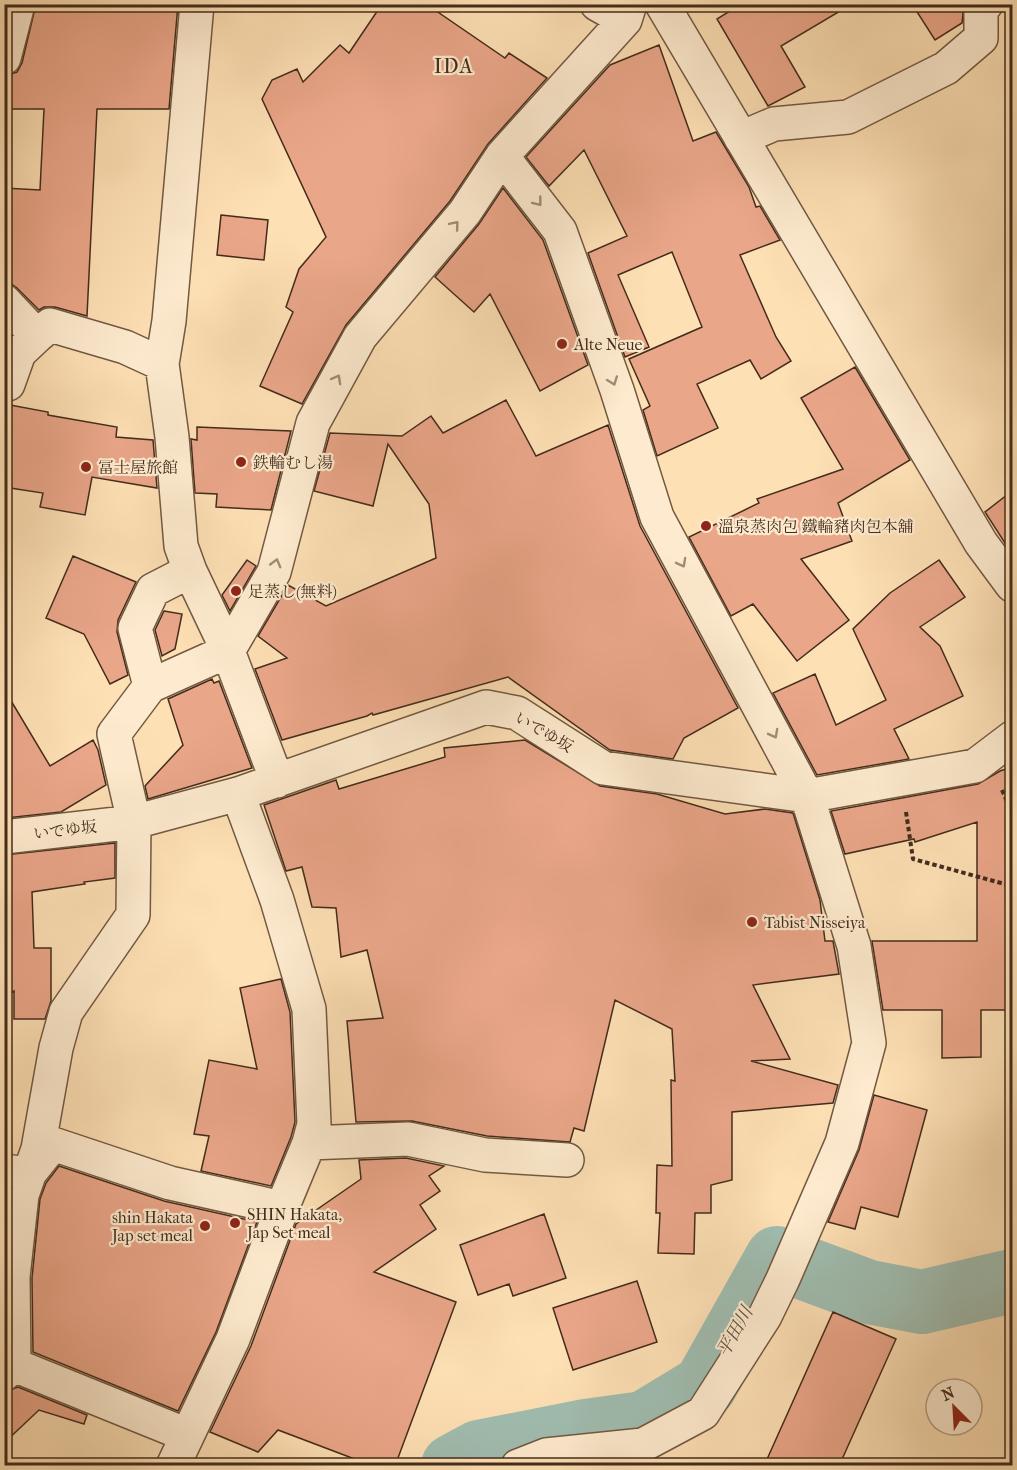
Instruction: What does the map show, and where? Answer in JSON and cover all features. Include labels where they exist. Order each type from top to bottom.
[{"type":"street","points":[[4,58],[18,4]]},
{"type":"street","points":[[196,4],[169,321],[162,364],[172,437],[181,546],[190,571],[228,651],[278,781]]},
{"type":"street","points":[[17,1173],[38,1149],[56,1048],[66,1012],[133,915],[134,822],[114,734],[150,686],[228,651],[274,572],[313,423],[360,337],[465,212],[502,156],[628,12],[597,4]]},
{"type":"street","points":[[662,4],[981,543],[1012,585]]},
{"type":"street","points":[[741,138],[774,124],[848,117],[946,68],[981,38],[981,10],[986,4]]},
{"type":"street","points":[[502,156],[560,231],[616,390],[657,517],[807,796],[854,946],[869,1043],[842,1143],[789,1264],[765,1316],[703,1413],[643,1445],[546,1455],[518,1466]]},
{"type":"street","points":[[4,301],[37,336]]},
{"type":"street","points":[[4,383],[8,384],[20,353],[50,324],[125,347],[162,364]]},
{"type":"street","points":[[150,686],[135,628],[153,590],[190,571]]},
{"type":"street","name":"いでゆ坂","points":[[4,837],[134,822],[238,794],[486,707],[517,713],[603,768],[807,796],[975,766],[1012,738]]},
{"type":"street","points":[[173,1466],[233,1339],[309,1143],[314,1124],[309,1009],[276,900],[238,794]]},
{"type":"street","points":[[309,1143],[408,1139],[485,1155],[567,1160]]},
{"type":"street","points":[[17,1173],[53,1144],[170,1183],[282,1208]]},
{"type":"street","points":[[17,1173],[22,1195],[13,1277],[9,1369],[187,1435]]},
{"type":"path","points":[[902,778],[913,859],[1012,886]]},
{"type":"building","points":[[36,4],[178,4],[169,109],[97,109],[87,316],[55,307],[44,307],[39,310],[17,288],[10,283],[4,283],[4,188],[40,190],[44,109],[4,109],[4,76],[17,72],[22,63]]},
{"type":"building","points":[[382,4],[426,4],[505,58],[509,53],[547,78],[488,144],[450,201],[346,325],[302,404],[260,386],[293,312],[286,307],[299,269],[326,237],[262,99],[272,80],[297,69],[303,82],[340,45],[349,53]]},
{"type":"building","points":[[741,4],[852,4],[781,46],[805,87],[768,106],[717,19]]},
{"type":"building","points":[[912,4],[964,4],[962,23],[935,40]]},
{"type":"building","points":[[659,45],[693,141],[716,132],[749,187],[756,207],[760,206],[780,240],[740,255],[776,337],[791,361],[761,379],[750,360],[697,384],[718,428],[657,456],[643,410],[650,406],[629,359],[702,327],[672,252],[618,275],[649,347],[625,357],[588,253],[627,236],[584,150],[549,186],[526,157],[610,65]]},
{"type":"building","points":[[503,188],[543,240],[588,365],[540,391],[490,294],[474,312],[435,277],[479,224]]},
{"type":"building","points":[[221,215],[268,220],[264,260],[217,255]]},
{"type":"building","points":[[855,367],[910,460],[838,503],[852,541],[801,559],[849,620],[797,661],[753,604],[731,616],[689,537],[759,503],[757,499],[843,469],[801,398]]},
{"type":"building","points":[[506,400],[536,456],[608,425],[640,526],[738,708],[684,738],[673,759],[610,750],[508,677],[373,715],[372,713],[282,740],[255,669],[287,658],[258,636],[288,585],[326,606],[436,558],[429,504],[388,444],[373,506],[314,491],[330,433],[402,436],[431,416],[443,433]]},
{"type":"building","points":[[10,405],[48,412],[48,415],[117,427],[116,437],[153,440],[157,488],[92,477],[85,515],[40,507],[43,493],[4,487],[4,438]]},
{"type":"building","name":"鉄輪むし湯","points":[[197,427],[291,431],[271,510],[216,507],[217,494],[195,493],[191,439],[197,440]]},
{"type":"building","points":[[1012,491],[1012,554],[985,512]]},
{"type":"building","points":[[73,556],[136,582],[118,620],[117,632],[128,675],[110,684],[84,634],[46,618]]},
{"type":"building","name":"足蒸し(無料)","points":[[247,560],[256,566],[230,611],[222,595]]},
{"type":"building","points":[[939,560],[965,597],[920,627],[940,646],[963,696],[894,729],[909,759],[817,775],[773,693],[815,674],[836,725],[886,700],[853,629],[890,593]]},
{"type":"building","points":[[164,611],[182,614],[175,649],[162,656],[155,630]]},
{"type":"building","points":[[212,679],[214,683],[219,681],[252,768],[148,799],[145,786],[183,745],[168,699]]},
{"type":"building","points":[[4,689],[50,766],[93,740],[98,750],[106,785],[61,812],[6,818],[4,815]]},
{"type":"building","points":[[525,740],[600,786],[657,794],[725,814],[765,809],[793,813],[820,900],[825,941],[833,941],[839,974],[753,985],[790,1059],[751,1061],[838,1085],[833,1103],[732,1112],[732,1180],[711,1185],[711,1213],[695,1213],[694,1254],[658,1253],[660,1213],[656,1213],[657,1165],[672,1166],[671,1080],[675,1081],[672,1029],[615,1000],[584,1131],[574,1128],[570,1142],[487,1136],[412,1121],[356,1122],[347,1021],[383,1018],[367,950],[341,957],[336,908],[312,907],[302,867],[286,871],[264,805],[336,780],[339,789],[445,757],[444,748]]},
{"type":"building","points":[[1012,767],[1012,1010],[981,1010],[981,1057],[942,1058],[942,1010],[883,1010],[872,941],[977,941],[977,822],[915,842],[914,839],[845,854],[831,811],[978,784]]},
{"type":"building","points":[[115,843],[115,878],[32,892],[34,948],[51,948],[51,1001],[45,1019],[14,1019],[14,991],[4,996],[4,855]]},
{"type":"building","points":[[281,979],[290,1012],[295,1122],[271,1186],[201,1171],[209,1136],[194,1134],[209,1060],[257,1069],[240,988]]},
{"type":"building","points":[[874,1095],[927,1110],[898,1217],[861,1207],[855,1229],[828,1222],[859,1150]]},
{"type":"building","points":[[406,1158],[444,1166],[429,1176],[440,1191],[420,1205],[436,1229],[374,1272],[456,1302],[395,1466],[373,1466],[278,1430],[258,1452],[210,1432],[251,1346],[296,1224],[361,1179],[359,1160]]},
{"type":"building","points":[[59,1166],[164,1201],[257,1222],[216,1332],[178,1411],[33,1352],[32,1278],[40,1199],[46,1183]]},
{"type":"building","points":[[544,1214],[566,1278],[513,1296],[509,1284],[478,1295],[460,1245]]},
{"type":"building","points":[[637,1281],[657,1342],[573,1370],[553,1308]]},
{"type":"building","points":[[833,1312],[896,1339],[839,1466],[764,1466]]},
{"type":"building","points":[[18,1387],[87,1415],[84,1424],[39,1410],[4,1443],[4,1392]]},
{"type":"waterway","name":"平田川","points":[[453,1466],[479,1452],[586,1431],[644,1423],[705,1386],[777,1258],[869,1292],[922,1302],[1012,1281]]},
{"type":"place","name":"Alte Neue","points":[[562,344]]},
{"type":"place","name":"鉄輪むし湯","points":[[241,462]]},
{"type":"place","name":"冨士屋旅館","points":[[86,467]]},
{"type":"place","name":"溫泉蒸肉包 鐵輪豬肉包本舖","points":[[706,526]]},
{"type":"place","name":"足蒸し(無料)","points":[[236,591]]},
{"type":"place","name":"Tabist Nisseiya","points":[[752,922]]},
{"type":"place","name":"SHIN Hakata, Jap Set meal","points":[[235,1223]]},
{"type":"place","name":"shin Hakata Jap set meal","points":[[205,1226]]},
{"type":"district","name":"IDA","points":[[454,66]]}]
